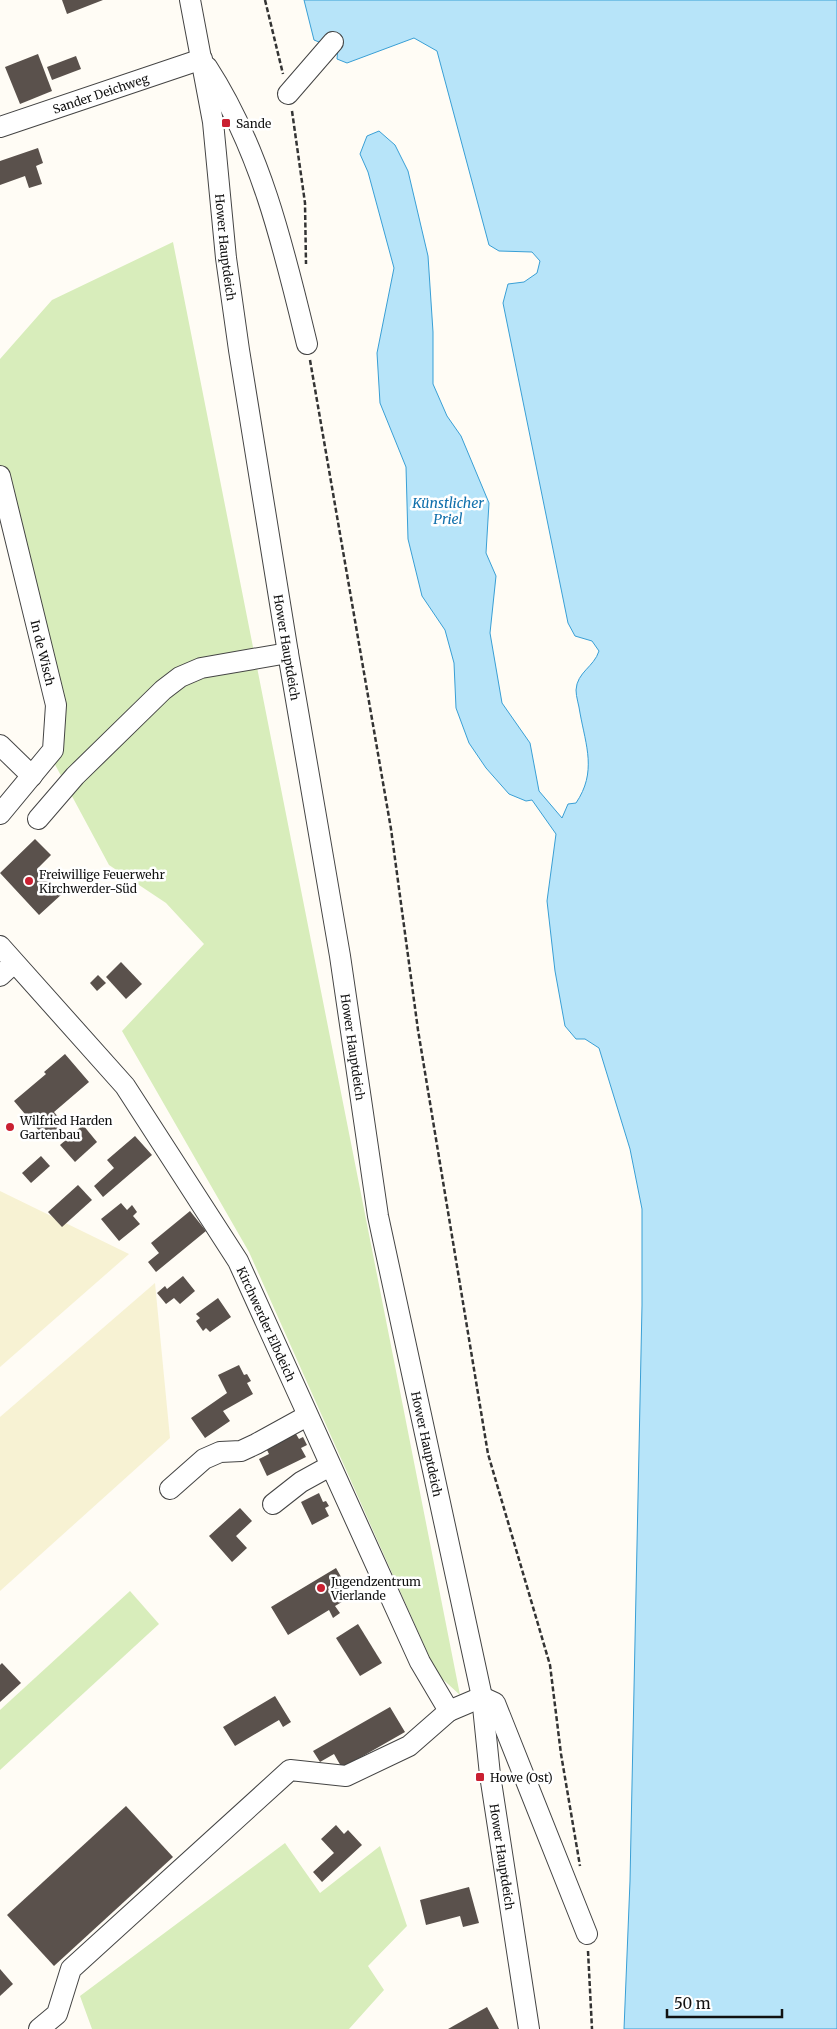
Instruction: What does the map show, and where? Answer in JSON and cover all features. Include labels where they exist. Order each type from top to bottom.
[{"type":"street","name":"Hower Hauptdeich","points":[[190,0],[215,138],[226,258],[239,350],[340,956],[378,1216],[482,1698],[490,1776],[529,2029]]},
{"type":"street","points":[[288,94],[334,42]]},
{"type":"street","name":"Sander Deichweg","points":[[0,127],[202,59]]},
{"type":"street","points":[[202,59],[226,96],[248,141],[287,262],[307,344]]},
{"type":"street","name":"In de Wisch","points":[[0,476],[56,705],[53,750],[0,814]]},
{"type":"street","points":[[38,819],[75,776],[162,690],[180,676],[201,668],[288,653]]},
{"type":"street","points":[[0,745],[32,776]]},
{"type":"street","name":"Kirchwerder Elbdeich","points":[[0,946],[7,969],[127,1089],[238,1261],[420,1662],[449,1711]]},
{"type":"street","points":[[170,1489],[204,1459],[220,1452],[241,1451],[307,1416]]},
{"type":"street","points":[[273,1504],[301,1482],[330,1466]]},
{"type":"street","points":[[40,2029],[57,2014],[72,1970],[290,1770],[346,1776],[409,1746],[449,1711],[482,1698],[495,1703],[587,1934]]},
{"type":"path","points":[[265,0],[295,120],[305,203],[306,266]]},
{"type":"path","points":[[307,344],[391,829],[418,1030],[488,1454],[550,1665],[581,1872]]},
{"type":"path","points":[[587,1934],[592,2029]]},
{"type":"shaded area","points":[[0,1191],[129,1254],[0,1367]]},
{"type":"shaded area","points":[[155,1283],[170,1438],[0,1591],[0,1417]]},
{"type":"green space","points":[[173,242],[460,1695],[437,1674],[249,1252],[122,1031],[204,944],[166,903],[109,865],[52,759],[52,705],[0,514],[0,359],[52,300]]},
{"type":"green space","points":[[130,1591],[159,1624],[0,1770],[0,1710]]},
{"type":"green space","points":[[285,1843],[320,1893],[380,1846],[407,1926],[368,1966],[384,1990],[349,2029],[92,2029],[80,1996]]},
{"type":"water","name":"Künstlicher Priel","points":[[304,0],[837,0],[837,2029],[624,2029],[630,1881],[642,1305],[642,1209],[630,1149],[599,1048],[585,1039],[576,1039],[565,1026],[555,971],[547,901],[556,834],[532,800],[526,801],[509,794],[486,768],[469,743],[456,708],[454,663],[445,630],[422,596],[408,539],[406,467],[380,403],[377,353],[394,268],[368,172],[360,154],[367,136],[379,131],[395,145],[408,171],[428,256],[433,332],[433,384],[447,416],[461,436],[489,503],[486,553],[496,576],[490,633],[502,703],[530,743],[539,791],[562,818],[568,804],[576,803],[586,780],[588,770],[587,748],[576,690],[579,679],[597,657],[599,651],[592,641],[575,636],[568,623],[503,303],[508,284],[524,282],[537,273],[540,261],[532,252],[499,251],[489,245],[437,51],[414,38],[347,63],[337,59],[338,47],[328,38],[319,42],[314,40]]},
{"type":"building","points":[[62,0],[103,0],[67,14]]},
{"type":"building","points":[[38,54],[52,91],[20,104],[5,67]]},
{"type":"building","points":[[76,56],[81,69],[52,80],[47,67]]},
{"type":"building","points":[[38,148],[43,163],[36,166],[42,184],[29,188],[25,176],[0,185],[0,161]]},
{"type":"building","name":"Freiwillige Feuerwehr Kirchwerder-Süd","points":[[35,839],[51,855],[38,868],[62,894],[39,915],[0,873]]},
{"type":"building","points":[[121,962],[142,984],[126,999],[106,977]]},
{"type":"building","points":[[98,975],[106,983],[97,991],[90,983]]},
{"type":"building","points":[[65,1054],[89,1082],[54,1112],[64,1124],[46,1139],[14,1101],[46,1074],[44,1072]]},
{"type":"building","points":[[83,1125],[97,1142],[75,1162],[60,1145]]},
{"type":"building","points":[[135,1136],[152,1155],[103,1197],[94,1186],[114,1168],[107,1160]]},
{"type":"building","points":[[41,1156],[50,1166],[31,1183],[22,1173]]},
{"type":"building","points":[[78,1185],[92,1200],[62,1227],[48,1212]]},
{"type":"building","points":[[121,1203],[127,1210],[132,1205],[137,1212],[133,1216],[140,1224],[119,1241],[101,1219]]},
{"type":"building","points":[[190,1211],[206,1231],[156,1272],[148,1262],[159,1253],[151,1243]]},
{"type":"building","points":[[183,1276],[195,1291],[180,1304],[174,1298],[166,1304],[157,1293],[165,1286],[167,1289]]},
{"type":"building","points":[[218,1298],[231,1317],[210,1332],[206,1328],[203,1331],[196,1321],[200,1318],[196,1314]]},
{"type":"building","points":[[239,1365],[244,1375],[247,1374],[251,1381],[247,1383],[253,1394],[223,1411],[230,1421],[205,1438],[191,1418],[227,1393],[218,1375]]},
{"type":"building","points":[[293,1429],[299,1439],[303,1437],[307,1445],[301,1448],[306,1457],[267,1476],[259,1459],[269,1454],[264,1444]]},
{"type":"building","points":[[319,1493],[323,1502],[326,1501],[329,1506],[325,1508],[329,1516],[312,1525],[301,1502]]},
{"type":"building","points":[[240,1508],[252,1521],[236,1536],[247,1548],[232,1562],[209,1536]]},
{"type":"building","points":[[336,1568],[352,1596],[335,1606],[340,1613],[333,1618],[329,1610],[288,1635],[271,1607]]},
{"type":"building","points":[[358,1624],[382,1663],[360,1676],[336,1638]]},
{"type":"building","points":[[2,1663],[21,1683],[0,1702],[0,1665]]},
{"type":"building","points":[[275,1696],[291,1722],[283,1727],[279,1720],[235,1746],[223,1727]]},
{"type":"building","points":[[390,1707],[405,1732],[342,1768],[334,1754],[320,1762],[313,1751]]},
{"type":"building","points":[[126,1806],[173,1857],[54,1966],[7,1915]]},
{"type":"building","points":[[336,1825],[344,1834],[348,1830],[362,1845],[322,1882],[313,1872],[334,1853],[321,1839]]},
{"type":"building","points":[[469,1887],[479,1923],[463,1927],[460,1916],[426,1925],[420,1900]]},
{"type":"building","points":[[0,1969],[13,1984],[0,1996]]},
{"type":"building","points":[[487,2007],[499,2029],[448,2029]]},
{"type":"place","name":"Sande","points":[[226,123]]},
{"type":"place","name":"Freiwillige Feuerwehr Kirchwerder-Süd","points":[[29,881]]},
{"type":"place","name":"Wilfried Harden Gartenbau","points":[[10,1127]]},
{"type":"place","name":"Jugendzentrum Vierlande","points":[[321,1588]]},
{"type":"place","name":"Howe (Ost)","points":[[480,1777]]}]
